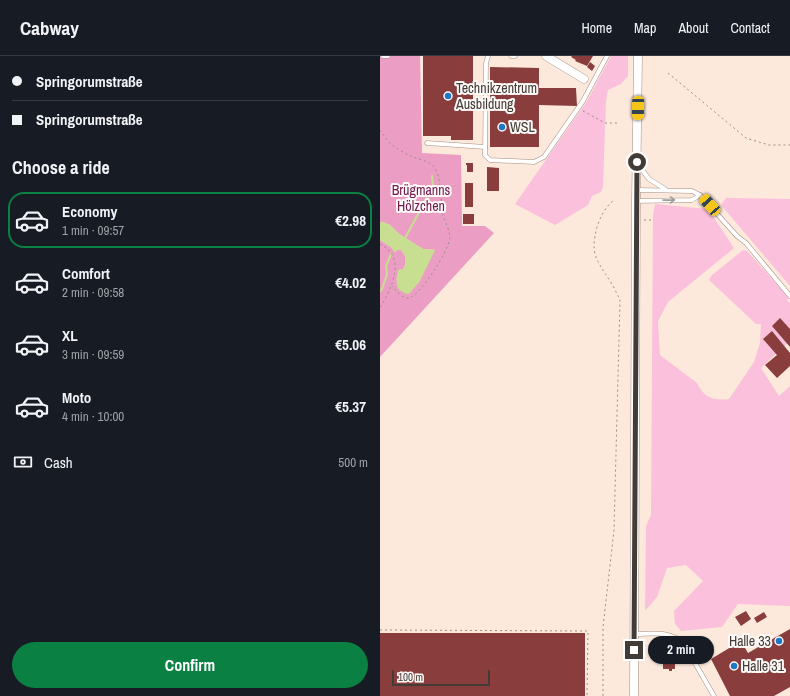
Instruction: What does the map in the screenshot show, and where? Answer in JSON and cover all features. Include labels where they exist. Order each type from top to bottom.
[{"type":"street","points":[[546,56],[584,79]]},
{"type":"street","points":[[634,696],[638,56]]},
{"type":"lane","points":[[383,56],[388,56]]},
{"type":"lane","points":[[488,56],[486,63],[485,155],[490,160],[538,161],[544,157],[578,109],[606,56]]},
{"type":"lane","points":[[426,143],[485,147]]},
{"type":"lane","points":[[637,162],[648,179],[669,191]]},
{"type":"lane","points":[[636,190],[692,191],[700,195],[737,236],[746,243],[790,296]]},
{"type":"lane","points":[[636,201],[692,200],[700,195]]},
{"type":"lane","points":[[634,634],[672,635],[678,638],[684,644],[714,696]]},
{"type":"path","points":[[668,73],[746,138],[769,145],[790,146]]},
{"type":"path","points":[[578,109],[605,123],[617,122]]},
{"type":"path","points":[[380,130],[391,144],[412,157],[429,163],[435,167],[440,185],[443,216],[449,230],[448,248],[426,284],[409,298],[405,297],[392,286]]},
{"type":"path","points":[[603,696],[603,627],[614,530],[620,300],[594,253],[594,241],[600,220],[609,204],[613,201]]},
{"type":"path","points":[[380,244],[393,254],[395,268],[392,286],[380,308]]},
{"type":"path","points":[[380,630],[588,630],[587,696]]},
{"type":"shaded area","points":[[611,56],[628,56],[628,76],[621,84],[608,90],[606,101],[603,187],[601,192],[592,196],[588,205],[555,225],[515,204],[587,101]]},
{"type":"shaded area","points":[[726,198],[790,199],[790,286],[721,205]]},
{"type":"shaded area","points":[[655,204],[708,209],[734,248],[668,302],[658,321],[660,355],[697,383],[706,395],[714,399],[729,399],[754,362],[760,343],[761,324],[756,324],[709,280],[711,276],[743,250],[747,251],[789,298],[787,300],[790,303],[790,341],[761,368],[779,396],[790,386],[790,606],[738,604],[722,627],[681,631],[675,624],[674,611],[703,581],[686,565],[667,568],[657,597],[645,611],[646,526],[651,515],[653,215]]},
{"type":"shaded area","points":[[383,222],[390,225],[399,234],[423,249],[435,250],[420,281],[409,294],[401,291],[397,285],[398,270],[403,269],[406,264],[404,255],[401,250],[397,250],[395,253],[391,247],[380,240],[380,223]]},
{"type":"green space","name":"Brügmanns Hölzchen","points":[[380,56],[420,56],[422,153],[461,155],[462,226],[485,226],[494,233],[380,357],[380,240],[391,247],[395,252],[397,250],[401,250],[404,254],[406,262],[396,280],[435,250],[423,249],[399,234],[390,225],[383,222],[380,223]]},
{"type":"building","name":"Technikzentrum Ausbildung","points":[[423,56],[473,56],[473,140],[451,140],[451,136],[423,136]]},
{"type":"building","points":[[593,56],[587,66],[575,61],[576,60],[571,57]]},
{"type":"building","points":[[590,62],[595,66],[592,71],[587,67]]},
{"type":"building","points":[[490,67],[539,68],[539,88],[576,88],[577,106],[539,105],[539,147],[490,147]]},
{"type":"building","points":[[466,163],[473,163],[473,172],[467,172]]},
{"type":"building","points":[[487,167],[499,168],[499,191],[487,191]]},
{"type":"building","points":[[465,183],[473,183],[473,207],[465,207]]},
{"type":"building","points":[[463,214],[474,214],[474,224],[463,224]]},
{"type":"building","points":[[780,318],[790,329],[790,347],[772,326]]},
{"type":"building","points":[[772,331],[790,353],[790,366],[777,378],[765,365],[777,355],[763,339]]},
{"type":"building","points":[[746,611],[751,619],[741,626],[735,617]]},
{"type":"building","points":[[764,612],[767,617],[757,623],[754,618]]},
{"type":"building","points":[[790,629],[790,687],[774,696],[730,696],[711,659],[741,641],[748,653]]},
{"type":"building","points":[[380,633],[585,633],[585,696],[380,696]]},
{"type":"building","points":[[663,650],[675,650],[675,669],[672,669],[672,671],[669,671],[669,669],[663,669]]},
{"type":"waterway","points":[[405,238],[433,187],[432,176]]},
{"type":"waterway","points":[[380,291],[387,274],[386,266],[391,254]]},
{"type":"place","name":"Technikzentrum Ausbildung","points":[[448,96]]},
{"type":"place","name":"WSL","points":[[502,127]]},
{"type":"place","name":"Halle 33","points":[[779,641]]},
{"type":"place","name":"Halle 31","points":[[734,666]]},
{"type":"route","points":[[634,650],[637,162]]}]
